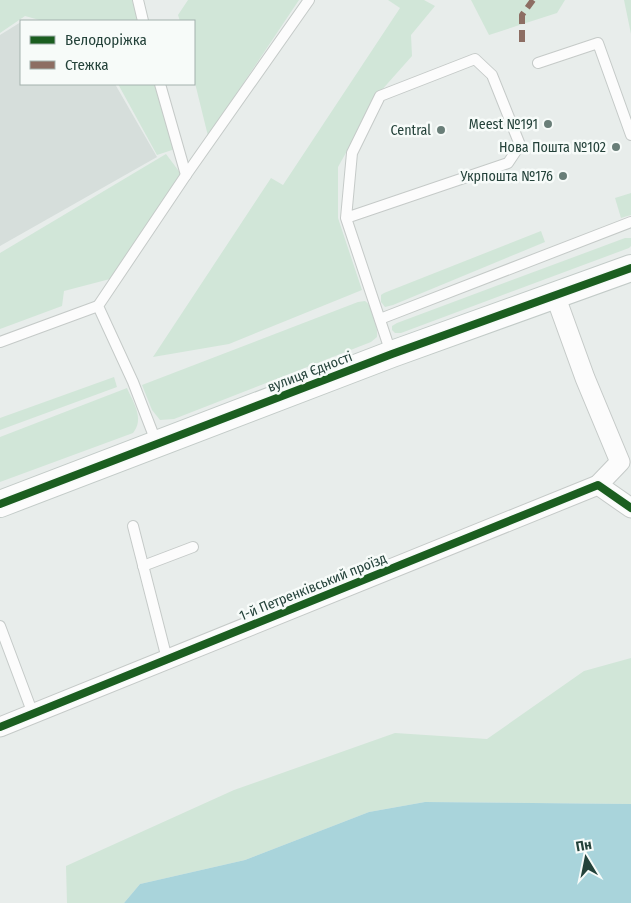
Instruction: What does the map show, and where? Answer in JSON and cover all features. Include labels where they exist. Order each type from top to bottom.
[{"type":"street","name":"вулиця Єдності","points":[[0,504],[392,354],[631,268]]},
{"type":"street","points":[[555,295],[585,378],[620,462],[598,485],[631,508]]},
{"type":"street","name":"1-й Петренківський проїзд","points":[[0,727],[598,485]]},
{"type":"lane","points":[[138,0],[143,20]]},
{"type":"lane","points":[[0,342],[98,306],[186,175],[309,0]]},
{"type":"lane","points":[[538,63],[598,43],[631,135]]},
{"type":"lane","points":[[346,218],[508,163],[520,145],[492,76],[475,59],[380,96],[352,153],[346,218],[392,354]]},
{"type":"lane","points":[[160,85],[186,175]]},
{"type":"lane","points":[[380,319],[631,222]]},
{"type":"lane","points":[[98,306],[133,382],[157,444]]},
{"type":"lane","points":[[133,526],[167,659]]},
{"type":"lane","points":[[143,566],[192,547]]},
{"type":"lane","points":[[0,626],[33,714]]},
{"type":"shaded area","points":[[20,23],[20,85],[116,85],[157,157],[0,246],[0,35]]},
{"type":"green space","points":[[0,0],[132,0],[138,20],[39,20],[25,16],[0,33]]},
{"type":"green space","points":[[188,0],[299,0],[208,136],[195,83],[195,20],[180,20],[178,15]]},
{"type":"green space","points":[[388,0],[424,0],[435,6],[411,35],[412,56],[380,92],[338,167],[338,218],[362,290],[229,344],[153,357],[271,178],[283,185],[400,8]]},
{"type":"green space","points":[[471,0],[565,0],[557,13],[489,35]]},
{"type":"green space","points":[[624,0],[631,0],[631,34]]},
{"type":"green space","points":[[119,85],[156,85],[175,149],[157,155]]},
{"type":"green space","points":[[166,154],[181,174],[110,279],[64,291],[62,306],[0,329],[0,253]]},
{"type":"green space","points":[[631,193],[631,215],[621,218],[615,198]]},
{"type":"green space","points":[[541,231],[545,242],[393,305],[385,307],[381,302],[381,295],[384,293]]},
{"type":"green space","points":[[625,238],[631,238],[631,246],[629,248],[401,333],[395,333],[392,330],[392,326],[397,323]]},
{"type":"green space","points":[[365,301],[373,312],[377,328],[377,337],[371,342],[174,419],[160,420],[152,410],[142,385],[358,302]]},
{"type":"green space","points":[[114,377],[117,387],[0,430],[0,418]]},
{"type":"green space","points":[[127,388],[138,416],[138,422],[133,433],[0,482],[0,437]]},
{"type":"green space","points":[[631,658],[631,804],[425,802],[369,812],[245,860],[140,884],[124,903],[67,903],[66,866],[234,790],[395,733],[487,739],[584,671]]},
{"type":"water","points":[[425,802],[631,804],[631,903],[124,903],[140,884],[245,860],[369,812]]},
{"type":"marked path","points":[[522,42],[522,15],[533,0]]},
{"type":"cycle path","points":[[0,504],[392,354],[631,268]]},
{"type":"cycle path","points":[[0,727],[598,485],[631,508]]},
{"type":"place","name":"Meest №191","points":[[548,124]]},
{"type":"place","name":"Central","points":[[441,130]]},
{"type":"place","name":"Нова Пошта №102","points":[[616,147]]},
{"type":"place","name":"Укрпошта №176","points":[[563,176]]}]
